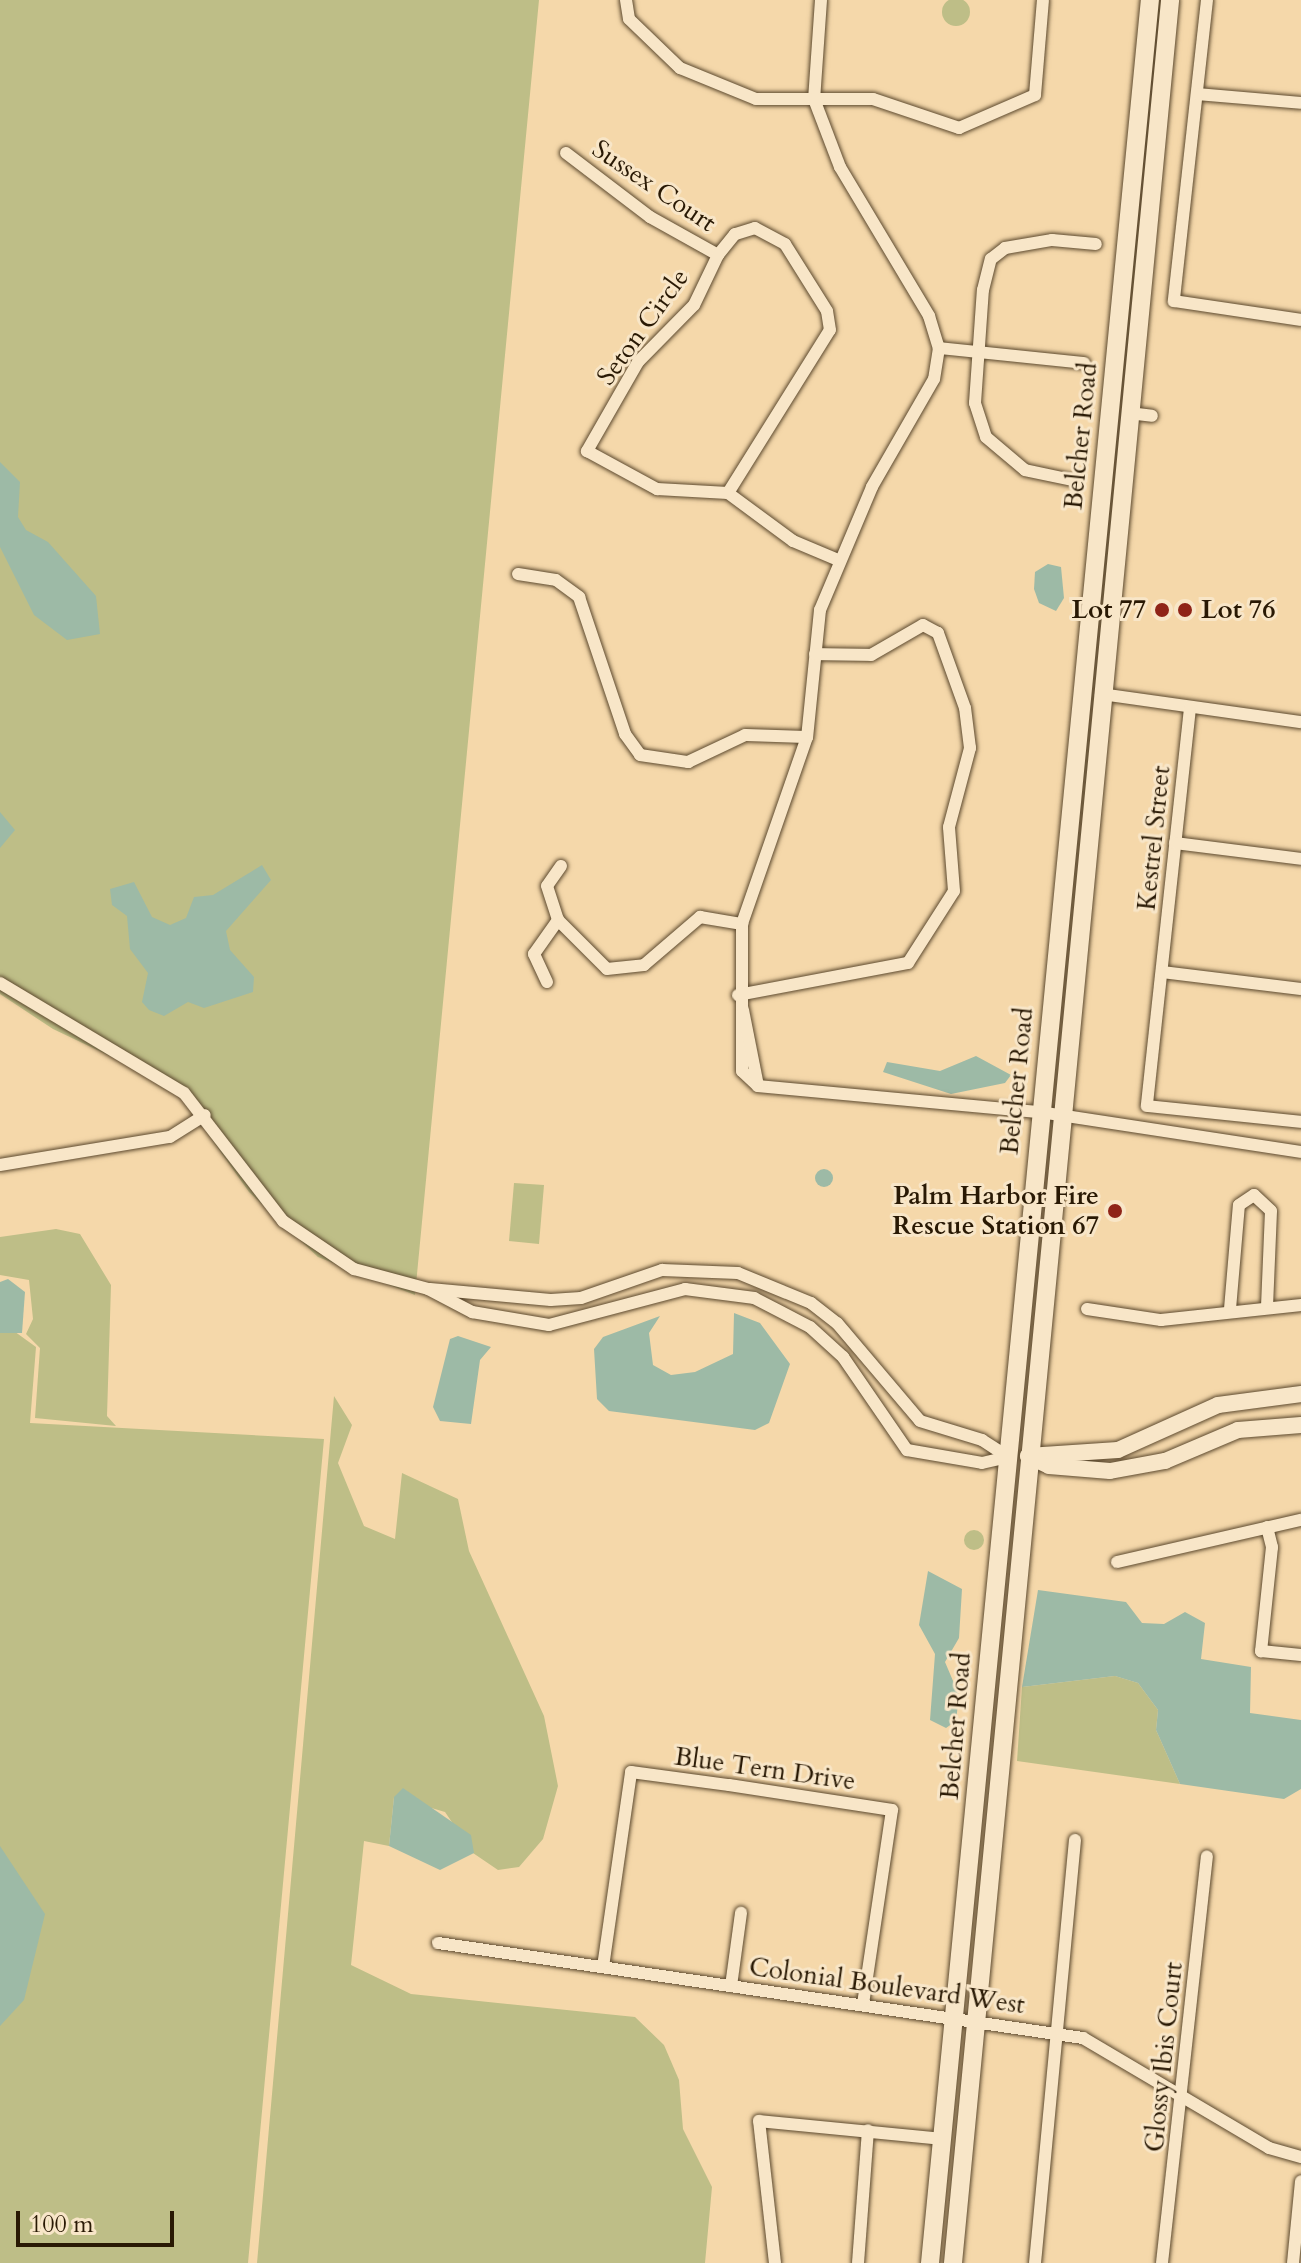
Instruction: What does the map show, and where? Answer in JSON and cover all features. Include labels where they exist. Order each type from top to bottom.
[{"type":"main road","name":"Belcher Road","points":[[930,2263],[1150,0]]},
{"type":"main road","name":"Belcher Road","points":[[953,2263],[1101,694],[1170,0]]},
{"type":"main road","points":[[1016,1372],[1028,1456]]},
{"type":"main road","points":[[1008,1457],[1020,1477],[1020,1542]]},
{"type":"street","points":[[626,0],[629,19],[680,68],[756,99],[873,99],[959,128],[985,122],[1035,95],[1043,0]]},
{"type":"street","points":[[821,0],[814,99],[840,167],[929,316],[939,348],[934,379],[838,560],[820,610],[807,737],[742,924],[738,995],[754,1084],[1040,1112],[1301,1152]]},
{"type":"street","points":[[1207,0],[1174,301],[1301,320]]},
{"type":"street","points":[[1197,94],[1301,103]]},
{"type":"street","name":"Sussex Court","points":[[566,153],[650,217],[718,255]]},
{"type":"street","name":"Seton Circle","points":[[774,233],[830,321],[787,408],[728,493],[657,489],[587,451],[638,362],[694,305],[718,255],[735,234],[774,233]]},
{"type":"street","points":[[1072,480],[1025,470],[986,437],[975,410],[985,275],[999,251],[1052,240],[1096,244]]},
{"type":"street","points":[[939,348],[1084,363]]},
{"type":"street","points":[[1129,413],[1152,416]]},
{"type":"street","points":[[728,493],[793,541],[838,560]]},
{"type":"street","points":[[518,574],[556,580],[579,597],[625,734],[640,755],[688,762],[745,735],[807,737]]},
{"type":"street","points":[[738,995],[908,963],[954,891],[949,827],[970,748],[965,708],[938,633],[923,625],[871,655],[815,654]]},
{"type":"street","points":[[1101,694],[1301,722]]},
{"type":"street","name":"Kestrel Street","points":[[1190,708],[1147,1106],[1301,1122]]},
{"type":"street","points":[[1175,843],[1301,859]]},
{"type":"street","points":[[561,866],[547,886],[558,920],[578,948],[616,972],[644,965],[700,917],[742,924]]},
{"type":"street","points":[[547,982],[534,954],[558,920]]},
{"type":"street","points":[[1162,972],[1301,989]]},
{"type":"street","points":[[0,983],[52,1020],[145,1065],[205,1115],[266,1201],[323,1253],[384,1281],[428,1289],[492,1290],[533,1298],[581,1298],[635,1276],[699,1268],[769,1283],[837,1323],[920,1421],[982,1440],[1008,1457]]},
{"type":"street","points":[[0,1165],[170,1137],[205,1115]]},
{"type":"street","points":[[1230,1309],[1239,1205],[1254,1195],[1271,1211],[1267,1305]]},
{"type":"street","points":[[428,1289],[487,1316],[528,1323],[579,1322],[647,1294],[685,1289],[754,1298],[810,1327],[843,1357],[907,1450],[982,1463],[1008,1457]]},
{"type":"street","points":[[487,1316],[492,1290]]},
{"type":"street","points":[[528,1323],[533,1298]]},
{"type":"street","points":[[1087,1309],[1161,1320],[1267,1305],[1301,1305]]},
{"type":"street","points":[[1028,1456],[1118,1450],[1218,1405],[1301,1394]]},
{"type":"street","points":[[1028,1456],[1049,1466],[1110,1471],[1165,1461],[1238,1430],[1301,1425]]},
{"type":"street","points":[[1117,1562],[1301,1520]]},
{"type":"street","points":[[1267,1527],[1272,1547],[1261,1651],[1301,1655]]},
{"type":"street","name":"Blue Tern Drive","points":[[603,1967],[631,1772],[892,1810],[863,2005]]},
{"type":"street","points":[[1035,2263],[1075,1840]]},
{"type":"street","name":"Glossy Ibis Court","points":[[1162,2263],[1207,1856]]},
{"type":"street","points":[[731,1986],[741,1913]]},
{"type":"street","name":"Colonial Boulevard West","points":[[438,1943],[863,2005],[955,2015],[1083,2038],[1269,2148],[1301,2157]]},
{"type":"street","points":[[775,2263],[759,2121],[942,2139]]},
{"type":"street","points":[[858,2263],[868,2130]]},
{"type":"street","points":[[1293,2263],[1301,2181]]},
{"type":"green space","points":[[956,-2],[966,2],[970,12],[966,22],[956,26],[946,22],[942,12],[946,2]]},
{"type":"green space","points":[[0,0],[539,0],[415,1295],[318,1257],[249,1192],[186,1103],[152,1076],[53,1029],[0,994]]},
{"type":"green space","points":[[514,1183],[544,1185],[539,1244],[509,1241]]},
{"type":"green space","points":[[56,1229],[80,1234],[111,1285],[107,1416],[116,1426],[35,1418],[40,1348],[26,1334],[33,1319],[29,1280],[0,1275],[0,1237]]},
{"type":"green space","points":[[0,1321],[36,1347],[30,1423],[324,1439],[248,2263],[0,2263]]},
{"type":"green space","points":[[334,1396],[352,1425],[338,1463],[364,1526],[395,1539],[402,1473],[458,1499],[469,1551],[544,1716],[558,1786],[543,1839],[519,1867],[498,1870],[473,1853],[445,1812],[394,1797],[389,1846],[364,1841],[351,1965],[411,1994],[635,2017],[664,2045],[679,2080],[683,2129],[712,2187],[705,2263],[257,2263]]},
{"type":"green space","points":[[974,1530],[981,1533],[984,1540],[981,1547],[974,1550],[967,1547],[964,1540],[967,1533]]},
{"type":"green space","points":[[1115,1676],[1138,1683],[1158,1710],[1156,1730],[1180,1784],[1017,1761],[1022,1687]]},
{"type":"shaded area","points":[[0,462],[20,482],[18,517],[26,530],[48,542],[96,596],[100,634],[67,640],[34,615],[0,547]]},
{"type":"shaded area","points":[[1048,564],[1061,567],[1064,598],[1056,611],[1039,603],[1034,589],[1035,572]]},
{"type":"shaded area","points":[[0,812],[15,830],[0,848]]},
{"type":"shaded area","points":[[262,865],[271,880],[226,931],[230,950],[254,977],[253,992],[204,1008],[188,1002],[164,1016],[149,1010],[142,1002],[148,973],[130,949],[127,916],[112,905],[110,889],[134,882],[152,917],[170,925],[186,918],[194,897],[213,895]]},
{"type":"shaded area","points":[[976,1056],[1011,1075],[1005,1083],[951,1094],[883,1072],[887,1062],[940,1071]]},
{"type":"shaded area","points":[[820,1169],[828,1169],[833,1178],[831,1185],[820,1187],[815,1182],[815,1174]]},
{"type":"shaded area","points":[[8,1279],[25,1292],[22,1333],[0,1333],[0,1282]]},
{"type":"shaded area","points":[[734,1313],[760,1323],[790,1364],[769,1423],[755,1430],[609,1411],[597,1399],[594,1349],[603,1337],[660,1316],[649,1333],[653,1365],[671,1375],[695,1372],[733,1354]]},
{"type":"shaded area","points":[[458,1336],[491,1347],[480,1360],[471,1424],[440,1421],[433,1407],[450,1339]]},
{"type":"shaded area","points":[[928,1571],[962,1589],[959,1638],[945,1662],[959,1695],[956,1721],[946,1728],[930,1720],[935,1654],[919,1625]]},
{"type":"shaded area","points":[[1038,1590],[1126,1602],[1142,1623],[1164,1624],[1185,1612],[1205,1623],[1201,1659],[1251,1667],[1250,1713],[1301,1720],[1301,1789],[1284,1799],[1180,1784],[1156,1730],[1158,1710],[1138,1683],[1115,1676],[1022,1687]]},
{"type":"shaded area","points":[[403,1788],[471,1835],[474,1853],[440,1870],[389,1846],[394,1797]]},
{"type":"shaded area","points":[[0,1846],[45,1914],[24,2000],[0,2026]]},
{"type":"place","name":"Lot 77","points":[[1162,610]]},
{"type":"place","name":"Lot 76","points":[[1185,610]]},
{"type":"place","name":"Palm Harbor Fire Rescue Station 67","points":[[1115,1211]]}]
